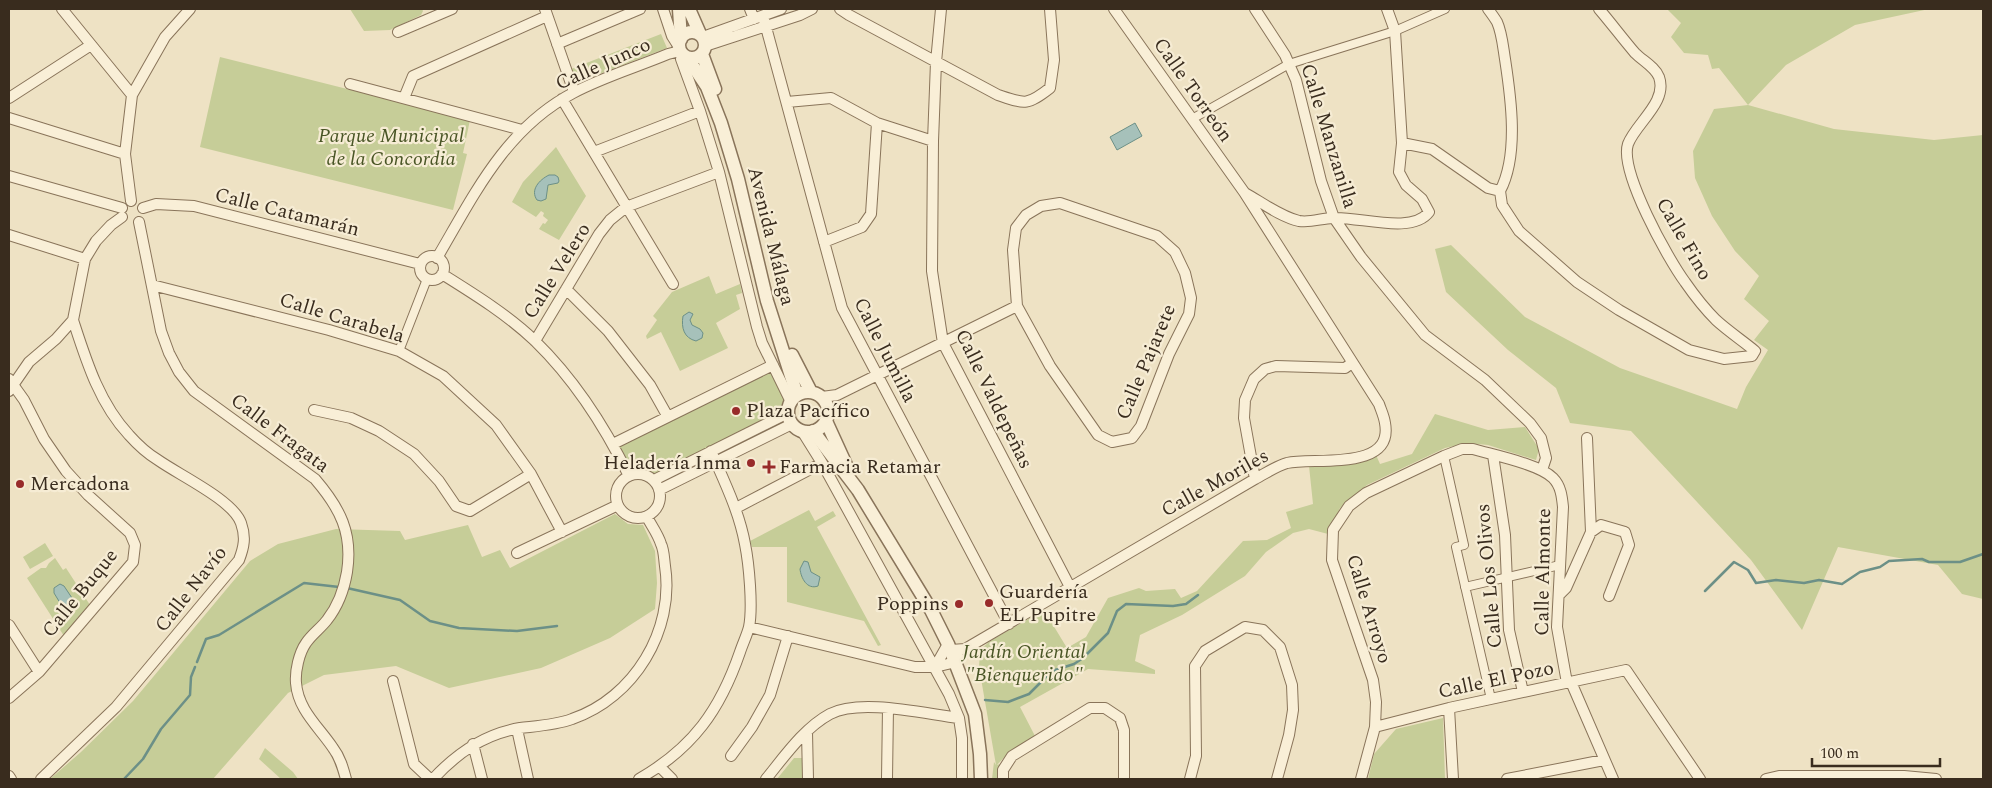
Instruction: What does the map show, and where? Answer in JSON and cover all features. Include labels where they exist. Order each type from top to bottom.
[{"type":"street","points":[[62,9],[132,95]]},
{"type":"street","points":[[131,201],[125,154],[132,95],[165,37],[190,9]]},
{"type":"street","points":[[398,32],[431,13],[452,9]]},
{"type":"street","points":[[557,44],[640,9]]},
{"type":"street","points":[[663,9],[672,36],[712,89]]},
{"type":"street","points":[[679,9],[682,50]]},
{"type":"street","points":[[689,9],[702,43],[712,89]]},
{"type":"street","points":[[682,50],[695,58],[702,43],[781,9]]},
{"type":"street","points":[[702,43],[759,17],[812,9]]},
{"type":"street","points":[[840,9],[998,95],[1017,102],[1033,101],[1050,88],[1054,60],[1050,9]]},
{"type":"street","name":"Calle Valdepeñas","points":[[941,9],[932,141],[932,271],[943,343],[1070,588]]},
{"type":"street","name":"Calle Torreón","points":[[1114,9],[1244,192]]},
{"type":"street","name":"Calle Manzanilla","points":[[1255,9],[1285,55],[1296,80],[1321,181],[1334,218],[1361,257],[1425,335],[1486,380],[1530,423],[1540,438],[1546,458],[1542,470]]},
{"type":"street","points":[[1244,192],[1286,216],[1299,221],[1334,218],[1379,222],[1410,222],[1424,219],[1429,212],[1426,206],[1406,185],[1400,172],[1402,143],[1395,31],[1387,9]]},
{"type":"street","points":[[1192,119],[1289,64],[1395,31],[1445,9]]},
{"type":"street","points":[[1402,143],[1432,149],[1488,188],[1500,191],[1507,179],[1511,160],[1511,97],[1501,34],[1497,22],[1488,9]]},
{"type":"street","name":"Calle Fino","points":[[1500,191],[1502,205],[1519,231],[1577,282],[1619,310],[1688,350],[1724,359],[1752,356],[1755,350],[1717,320],[1684,281],[1655,231],[1629,172],[1627,146],[1633,132],[1654,106],[1660,92],[1659,78],[1654,70],[1636,54],[1600,9]]},
{"type":"street","points":[[404,98],[413,76],[546,12],[574,92]]},
{"type":"street","name":"Calle Jumilla","points":[[759,17],[787,102],[842,308],[1009,624]]},
{"type":"street","points":[[702,43],[696,32],[687,33],[681,59],[719,172],[757,327],[797,416],[935,667],[959,718],[962,738],[962,779]]},
{"type":"street","points":[[9,98],[91,45]]},
{"type":"street","name":"Calle Junco","points":[[437,258],[487,172],[522,130],[574,92],[682,50]]},
{"type":"street","points":[[350,84],[522,130]]},
{"type":"street","name":"Avenida Málaga","points":[[712,89],[747,196],[778,321],[795,364],[820,398]]},
{"type":"street","name":"Avenida Málaga","points":[[712,89],[738,179],[797,416],[858,490]]},
{"type":"street","points":[[787,102],[831,98],[877,123],[932,141]]},
{"type":"street","points":[[562,99],[673,284]]},
{"type":"street","points":[[594,152],[700,111]]},
{"type":"street","points":[[9,118],[125,154]]},
{"type":"street","points":[[824,242],[862,227],[871,214],[877,123]]},
{"type":"street","name":"Calle Velero","points":[[535,341],[599,234],[610,220],[626,207],[719,172]]},
{"type":"street","points":[[9,176],[122,213],[130,223],[139,222],[143,217],[143,208],[137,201],[126,202],[122,213],[96,241],[85,259],[73,320],[56,339],[28,362],[10,385]]},
{"type":"street","name":"Calle Moriles","points":[[749,626],[915,667],[935,667],[951,652],[965,650],[1256,479],[1287,463],[1357,458],[1371,454],[1383,441],[1385,424],[1379,404],[1244,192]]},
{"type":"street","name":"Calle Pajarete","points":[[1060,203],[1137,228],[1157,236],[1175,252],[1185,273],[1191,298],[1189,314],[1169,354],[1141,426],[1132,438],[1112,442],[1098,435],[1050,366],[1017,306],[1013,250],[1016,228],[1026,215],[1041,206],[1060,203]]},
{"type":"street","name":"Calle Catamarán","points":[[143,208],[156,204],[194,206],[420,264]]},
{"type":"street","name":"Calle Fragata","points":[[139,222],[161,331],[178,372],[194,391],[315,479],[330,496],[341,516],[348,537],[349,558],[344,588],[336,608],[326,622],[306,643],[298,662],[296,683],[302,705],[310,720],[334,749],[342,764],[346,779]]},
{"type":"street","points":[[9,235],[85,259]]},
{"type":"street","points":[[426,258],[437,258],[442,263],[442,274],[437,279],[427,279],[420,271],[420,264],[426,258]]},
{"type":"street","points":[[442,274],[488,303],[535,341],[578,390],[613,444],[629,476]]},
{"type":"street","points":[[399,351],[427,279]]},
{"type":"street","name":"Calle Carabela","points":[[152,285],[329,330],[399,351],[443,376],[496,426],[532,474],[562,532]]},
{"type":"street","points":[[566,289],[608,331],[650,385],[668,417]]},
{"type":"street","points":[[659,490],[715,462],[797,416],[820,398],[837,395],[1017,306]]},
{"type":"street","name":"Calle Navío","points":[[41,779],[116,707],[239,560],[245,543],[241,522],[229,505],[155,459],[128,435],[106,402],[87,364],[73,320]]},
{"type":"street","points":[[1256,479],[1244,418],[1245,400],[1254,379],[1265,369],[1276,366],[1345,368],[1352,363]]},
{"type":"street","points":[[613,444],[773,366]]},
{"type":"street","name":"Calle Buque","points":[[9,698],[39,672],[133,562],[135,545],[130,533],[121,523],[88,495],[66,471],[44,439],[24,400],[10,385]]},
{"type":"street","points":[[820,398],[826,421],[858,490],[931,610],[951,652],[975,714],[981,779]]},
{"type":"street","points":[[314,410],[351,418],[379,432],[414,454],[439,481],[456,506],[470,511],[532,474]]},
{"type":"street","points":[[797,416],[818,429],[826,421]]},
{"type":"street","points":[[654,480],[711,451],[797,416]]},
{"type":"street","points":[[1559,595],[1566,588],[1591,532],[1587,438]]},
{"type":"street","name":"Calle Arroyo","points":[[1361,779],[1375,727],[1376,702],[1373,680],[1332,560],[1333,530],[1349,506],[1366,493],[1444,456],[1462,450],[1473,449],[1542,470]]},
{"type":"street","points":[[639,779],[660,767],[692,739],[714,710],[730,680],[749,626],[750,586],[745,544],[736,508],[711,451]]},
{"type":"street","name":"Calle Los Olivos","points":[[1493,455],[1505,535],[1509,630],[1523,692]]},
{"type":"street","points":[[1444,456],[1464,545],[1456,547],[1491,699]]},
{"type":"street","points":[[736,508],[822,463]]},
{"type":"street","name":"Calle Almonte","points":[[1542,470],[1554,479],[1560,490],[1563,507],[1557,628],[1569,682],[1612,779]]},
{"type":"street","points":[[638,474],[654,480],[659,490],[660,498],[658,506],[647,517],[630,517],[621,511],[616,496],[619,485],[629,476],[638,474]]},
{"type":"street","points":[[517,553],[618,505]]},
{"type":"street","points":[[393,681],[414,764],[432,779],[450,761],[488,736],[572,719],[601,706],[627,684],[649,655],[663,621],[668,583],[662,544],[647,517]]},
{"type":"street","points":[[1591,532],[1601,525],[1625,532],[1629,544],[1609,596]]},
{"type":"street","points":[[1465,587],[1560,565]]},
{"type":"street","points":[[9,625],[39,672]]},
{"type":"street","points":[[1190,779],[1196,756],[1195,666],[1205,650],[1245,627],[1263,630],[1280,648],[1292,685],[1292,719],[1277,779]]},
{"type":"street","points":[[731,756],[752,727],[770,695],[788,636]]},
{"type":"street","points":[[935,667],[951,652]]},
{"type":"street","name":"Calle El Pozo","points":[[1375,727],[1448,708],[1626,670],[1700,779]]},
{"type":"street","points":[[766,779],[807,732],[831,714],[862,706],[959,718]]},
{"type":"street","points":[[887,779],[888,708]]},
{"type":"street","points":[[1003,779],[1003,770],[1012,756],[1090,708],[1105,708],[1120,718],[1124,730],[1124,779]]},
{"type":"street","points":[[1448,708],[1453,779]]},
{"type":"street","points":[[517,729],[528,779]]},
{"type":"street","points":[[807,732],[808,779]]},
{"type":"street","points":[[474,744],[482,779]]},
{"type":"street","points":[[1507,779],[1604,760]]},
{"type":"street","points":[[660,767],[672,779]]},
{"type":"street","points":[[1766,779],[1779,776],[1936,779]]},
{"type":"green space","points":[[350,9],[422,9],[423,11],[421,15],[390,30],[364,31]]},
{"type":"green space","points":[[1667,9],[1929,9],[1855,25],[1786,65],[1748,105],[1719,68],[1712,69],[1708,55],[1684,53],[1671,37],[1681,23]]},
{"type":"green space","points":[[661,34],[667,48],[576,83],[571,69]]},
{"type":"green space","name":"Parque Municipal de la Concordia","points":[[220,57],[470,120],[463,153],[467,154],[453,210],[200,147]]},
{"type":"green space","points":[[1748,105],[1834,129],[1934,140],[1983,135],[1983,599],[1962,594],[1938,565],[1838,547],[1802,630],[1751,560],[1631,431],[1570,423],[1556,388],[1508,350],[1446,292],[1435,249],[1451,245],[1525,317],[1620,368],[1737,409],[1746,387],[1768,350],[1754,340],[1769,321],[1744,299],[1759,276],[1735,251],[1712,216],[1695,178],[1693,151],[1714,109]]},
{"type":"green space","points":[[556,147],[586,196],[559,240],[539,229],[548,220],[543,216],[544,213],[541,211],[536,217],[512,202],[523,182]]},
{"type":"green space","points":[[709,276],[716,294],[740,284],[742,293],[736,295],[740,309],[716,323],[728,348],[680,371],[661,332],[647,339],[646,336],[657,320],[653,316],[672,292]]},
{"type":"green space","points":[[772,368],[789,402],[786,411],[654,477],[642,472],[630,473],[617,445]]},
{"type":"green space","name":"Jardín Oriental \"Bienquerido\"","points":[[1435,414],[1488,430],[1525,427],[1539,449],[1536,460],[1488,445],[1468,443],[1445,448],[1367,485],[1340,508],[1328,534],[1309,529],[1293,533],[1266,552],[1245,576],[1182,615],[1140,635],[1135,661],[1155,670],[1155,674],[1088,669],[1020,707],[1035,736],[1010,751],[997,765],[1000,764],[998,779],[992,779],[994,762],[996,765],[979,667],[980,650],[990,641],[1044,610],[1067,648],[1086,637],[1108,598],[1139,588],[1146,591],[1175,589],[1181,598],[1197,591],[1243,541],[1267,540],[1291,528],[1286,512],[1313,504],[1309,466],[1376,455],[1380,464],[1412,454]]},
{"type":"green space","points":[[809,510],[815,521],[833,511],[836,516],[817,527],[881,645],[878,646],[864,621],[787,602],[787,547],[752,547],[750,541]]},
{"type":"green space","points":[[615,514],[628,524],[643,525],[655,551],[657,583],[655,609],[610,638],[541,668],[449,688],[396,666],[324,675],[288,693],[213,779],[50,779],[81,752],[133,701],[250,561],[278,544],[336,529],[400,531],[405,540],[468,525],[482,557],[500,550],[510,568]]},
{"type":"green space","points":[[45,543],[53,556],[30,569],[23,557]]},
{"type":"green space","points":[[55,558],[63,570],[66,568],[90,605],[64,636],[27,578],[41,568],[46,568]]},
{"type":"green space","points":[[1443,718],[1445,779],[1368,779],[1374,754],[1396,729]]},
{"type":"green space","points":[[265,748],[293,772],[298,779],[281,779],[259,759]]},
{"type":"green space","points":[[794,758],[803,758],[803,779],[777,779]]},
{"type":"water","points":[[1135,123],[1142,136],[1117,150],[1110,137]]},
{"type":"water","points":[[549,175],[555,175],[559,181],[558,183],[548,185],[546,199],[537,200],[535,189]]},
{"type":"water","points":[[689,312],[693,314],[690,320],[692,325],[703,333],[702,338],[696,341],[686,335],[682,325],[683,316]]},
{"type":"water","points":[[804,561],[808,562],[811,572],[820,577],[818,586],[808,585],[803,579],[800,569]]},
{"type":"water","points":[[60,584],[64,586],[76,604],[65,611],[54,593],[54,588]]},
{"type":"waterway","points":[[1705,591],[1734,562],[1748,570],[1756,583],[1776,580],[1804,583],[1819,580],[1842,584],[1860,572],[1880,567],[1889,561],[1922,559],[1929,562],[1960,562],[1983,554]]},
{"type":"waterway","points":[[197,662],[206,639],[219,635],[304,583],[339,587]]},
{"type":"waterway","points":[[347,588],[400,600],[430,621],[459,628],[517,631],[557,626]]},
{"type":"waterway","points":[[985,700],[1008,702],[1029,694],[1052,671],[1074,664],[1083,658],[1108,633],[1117,611],[1126,604],[1173,606],[1186,604],[1198,595]]},
{"type":"waterway","points":[[124,779],[143,759],[161,729],[190,695],[191,677],[195,667]]},
{"type":"place","name":"Plaza Pacífico","points":[[736,411]]},
{"type":"place","name":"Heladería Inma","points":[[751,463]]},
{"type":"place","name":"Farmacia Retamar","points":[[769,467]]},
{"type":"place","name":"Mercadona","points":[[20,484]]},
{"type":"place","name":"Guardería EL Pupitre","points":[[989,603]]},
{"type":"place","name":"Poppins","points":[[959,604]]}]
